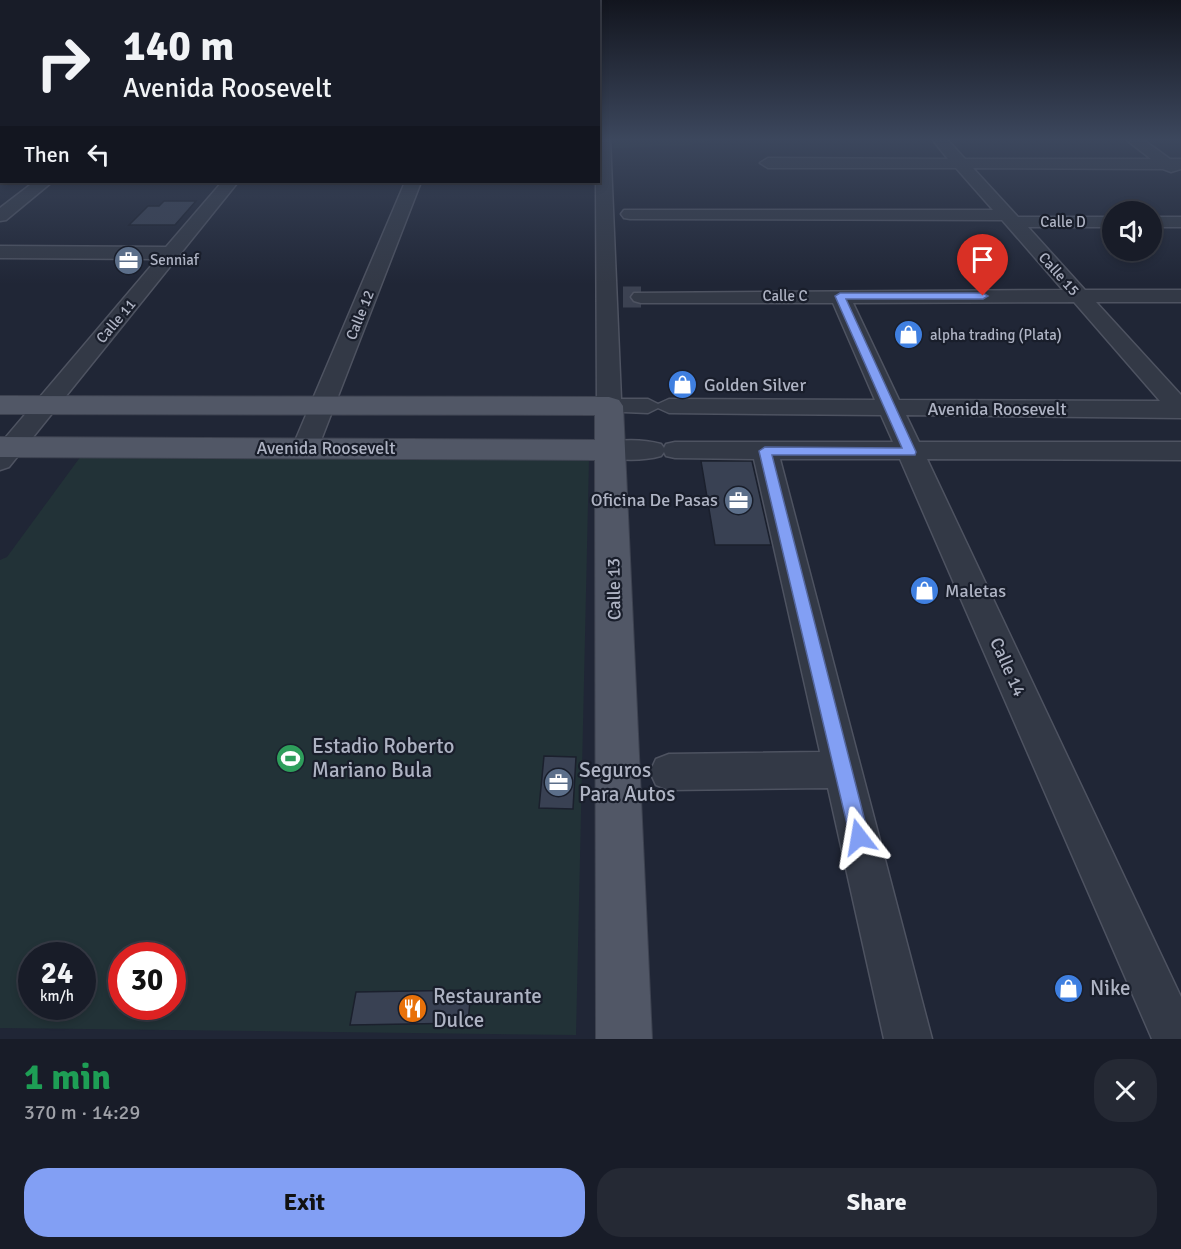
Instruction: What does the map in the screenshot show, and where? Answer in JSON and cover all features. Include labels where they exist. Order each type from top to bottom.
[{"type":"main road","name":"Avenida Roosevelt","points":[[0,405],[642,406]]},
{"type":"main road","name":"Calle 13","points":[[624,1039],[610,450],[642,406]]},
{"type":"main road","name":"Avenida Roosevelt","points":[[4,452],[305,448],[610,450]]},
{"type":"street","points":[[0,216],[38,186]]},
{"type":"street","name":"Calle 11","points":[[4,452],[46,405],[226,186]]},
{"type":"street","name":"Calle 12","points":[[305,448],[410,186]]},
{"type":"street","name":"Calle 13","points":[[609,186],[618,214],[623,297],[642,406]]},
{"type":"street","name":"Calle 15","points":[[981,186],[1181,409]]},
{"type":"street","name":"Calle D","points":[[618,214],[1102,222]]},
{"type":"street","points":[[1162,222],[1181,222]]},
{"type":"street","points":[[0,252],[172,253]]},
{"type":"street","name":"Calle 14","points":[[840,296],[1176,1039]]},
{"type":"street","name":"Calle C","points":[[623,297],[1181,296]]},
{"type":"street","name":"Avenida Roosevelt","points":[[642,406],[1181,409]]},
{"type":"street","name":"Avenida Roosevelt","points":[[610,450],[910,452],[1181,450]]},
{"type":"street","points":[[765,451],[908,1039]]},
{"type":"street","points":[[669,772],[843,770]]},
{"type":"shaded area","name":"Estadio Roberto Mariano Bula","points":[[81,456],[589,459],[576,1035],[0,1028],[0,560],[7,557]]},
{"type":"building","points":[[164,201],[196,201],[175,225],[129,225],[148,206],[159,206]]},
{"type":"building","name":"Oficina De Pasas","points":[[701,461],[752,461],[771,545],[715,545]]},
{"type":"building","name":"Seguros Para Autos","points":[[544,756],[576,757],[573,809],[539,808]]},
{"type":"building","name":"Restaurante Dulce","points":[[471,990],[468,1023],[350,1025],[356,992]]},
{"type":"tunnel","points":[[623,297],[641,297]]},
{"type":"place","name":"Senniaf","points":[[129,260]]},
{"type":"place","name":"alpha trading (Plata)","points":[[909,335]]},
{"type":"place","name":"Golden Silver","points":[[683,385]]},
{"type":"place","name":"Oficina De Pasas","points":[[739,500]]},
{"type":"place","name":"Maletas","points":[[924,591]]},
{"type":"place","name":"Estadio Roberto Mariano Bula","points":[[291,758]]},
{"type":"place","name":"Seguros Para Autos","points":[[558,782]]},
{"type":"place","name":"Nike","points":[[1069,988]]},
{"type":"place","name":"Restaurante Dulce","points":[[412,1008]]},
{"type":"route","points":[[859,837],[765,451],[910,452],[893,409],[840,296],[983,296]]}]
